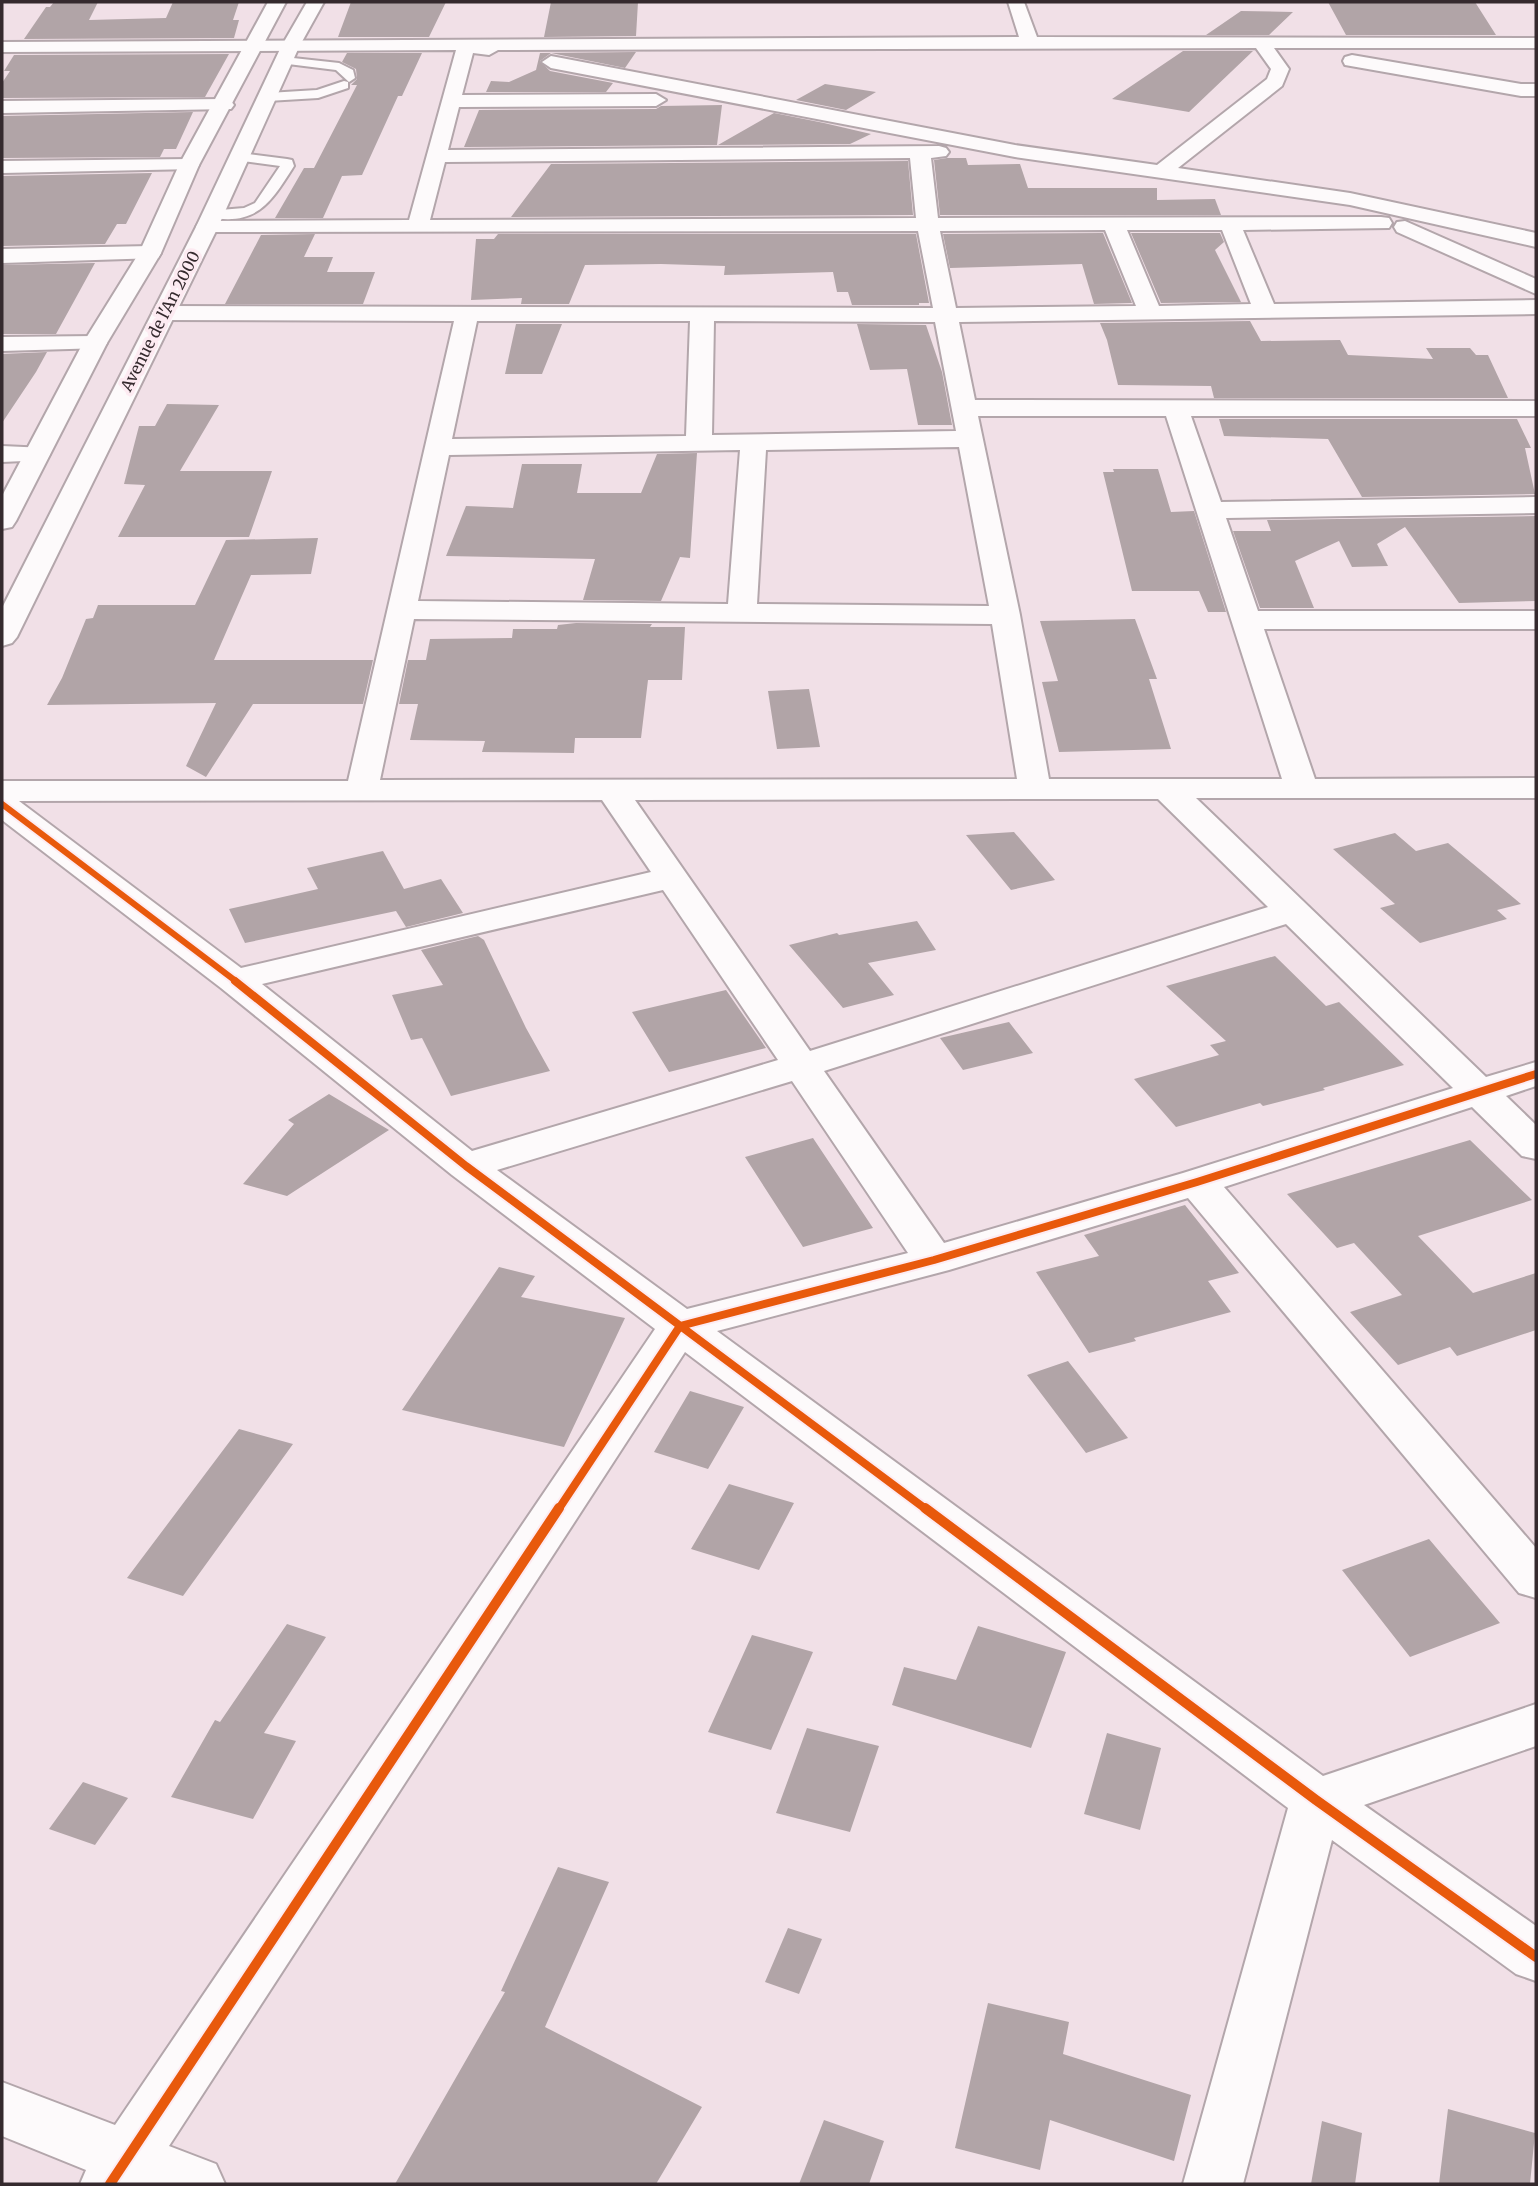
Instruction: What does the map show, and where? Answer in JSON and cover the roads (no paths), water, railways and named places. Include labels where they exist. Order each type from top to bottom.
[{"type":"street","points":[[2,521],[95,343],[150,253],[189,165],[224,105],[276,2]]},
{"type":"street","name":"Avenue de l'An 2000","points":[[2,638],[210,220],[287,54],[315,2]]},
{"type":"street","points":[[1016,2],[1030,42]]},
{"type":"street","points":[[2,47],[253,45],[287,54],[466,46],[1030,42],[1536,43]]},
{"type":"street","points":[[1162,172],[1195,143],[1275,82],[1280,69],[1261,42]]},
{"type":"street","points":[[1310,42],[1327,54],[1354,62],[1531,91]]},
{"type":"street","points":[[466,46],[1015,151],[1350,199],[1536,240]]},
{"type":"street","points":[[418,225],[466,46]]},
{"type":"street","points":[[452,101],[744,99]]},
{"type":"street","points":[[2,107],[224,105]]},
{"type":"street","points":[[437,156],[920,154],[1015,151]]},
{"type":"street","points":[[920,154],[928,225],[1005,615],[1035,789]]},
{"type":"street","points":[[2,167],[189,165]]},
{"type":"street","points":[[1350,199],[1536,287]]},
{"type":"street","points":[[210,220],[418,225],[1396,223]]},
{"type":"street","points":[[1113,224],[1150,312]]},
{"type":"street","points":[[1230,224],[1265,310]]},
{"type":"street","points":[[2,256],[150,253]]},
{"type":"street","points":[[164,313],[945,315],[1536,307]]},
{"type":"street","points":[[362,790],[467,314]]},
{"type":"street","points":[[699,443],[702,316]]},
{"type":"street","points":[[2,344],[95,343]]},
{"type":"street","points":[[964,408],[1536,408]]},
{"type":"street","points":[[1177,410],[1302,789]]},
{"type":"street","points":[[438,447],[970,439]]},
{"type":"street","points":[[742,612],[753,443]]},
{"type":"street","points":[[2,454],[37,454]]},
{"type":"street","points":[[1211,510],[1536,505]]},
{"type":"street","points":[[402,610],[1005,615]]},
{"type":"street","points":[[1248,620],[1536,620]]},
{"type":"street","points":[[2,791],[1536,788]]},
{"type":"street","points":[[1167,789],[1536,1147]]},
{"type":"street","points":[[612,790],[934,1260]]},
{"type":"street","points":[[2,804],[234,979],[466,1166],[1315,1800],[1536,1957]]},
{"type":"street","points":[[234,979],[671,878]]},
{"type":"street","points":[[466,1166],[800,1066],[1294,910]]},
{"type":"street","points":[[118,2170],[680,1326],[934,1260],[1197,1182],[1536,1074]]},
{"type":"street","points":[[1197,1182],[1536,1580]]},
{"type":"street","points":[[1315,1800],[1536,1725]]},
{"type":"street","points":[[1213,2184],[1315,1800]]},
{"type":"street","points":[[2,2109],[118,2170],[195,2184]]},
{"type":"lane","points":[[268,97],[318,94],[346,81],[349,73],[339,67],[287,54]]},
{"type":"lane","points":[[210,220],[256,211],[288,166],[280,161],[240,157]]}]
